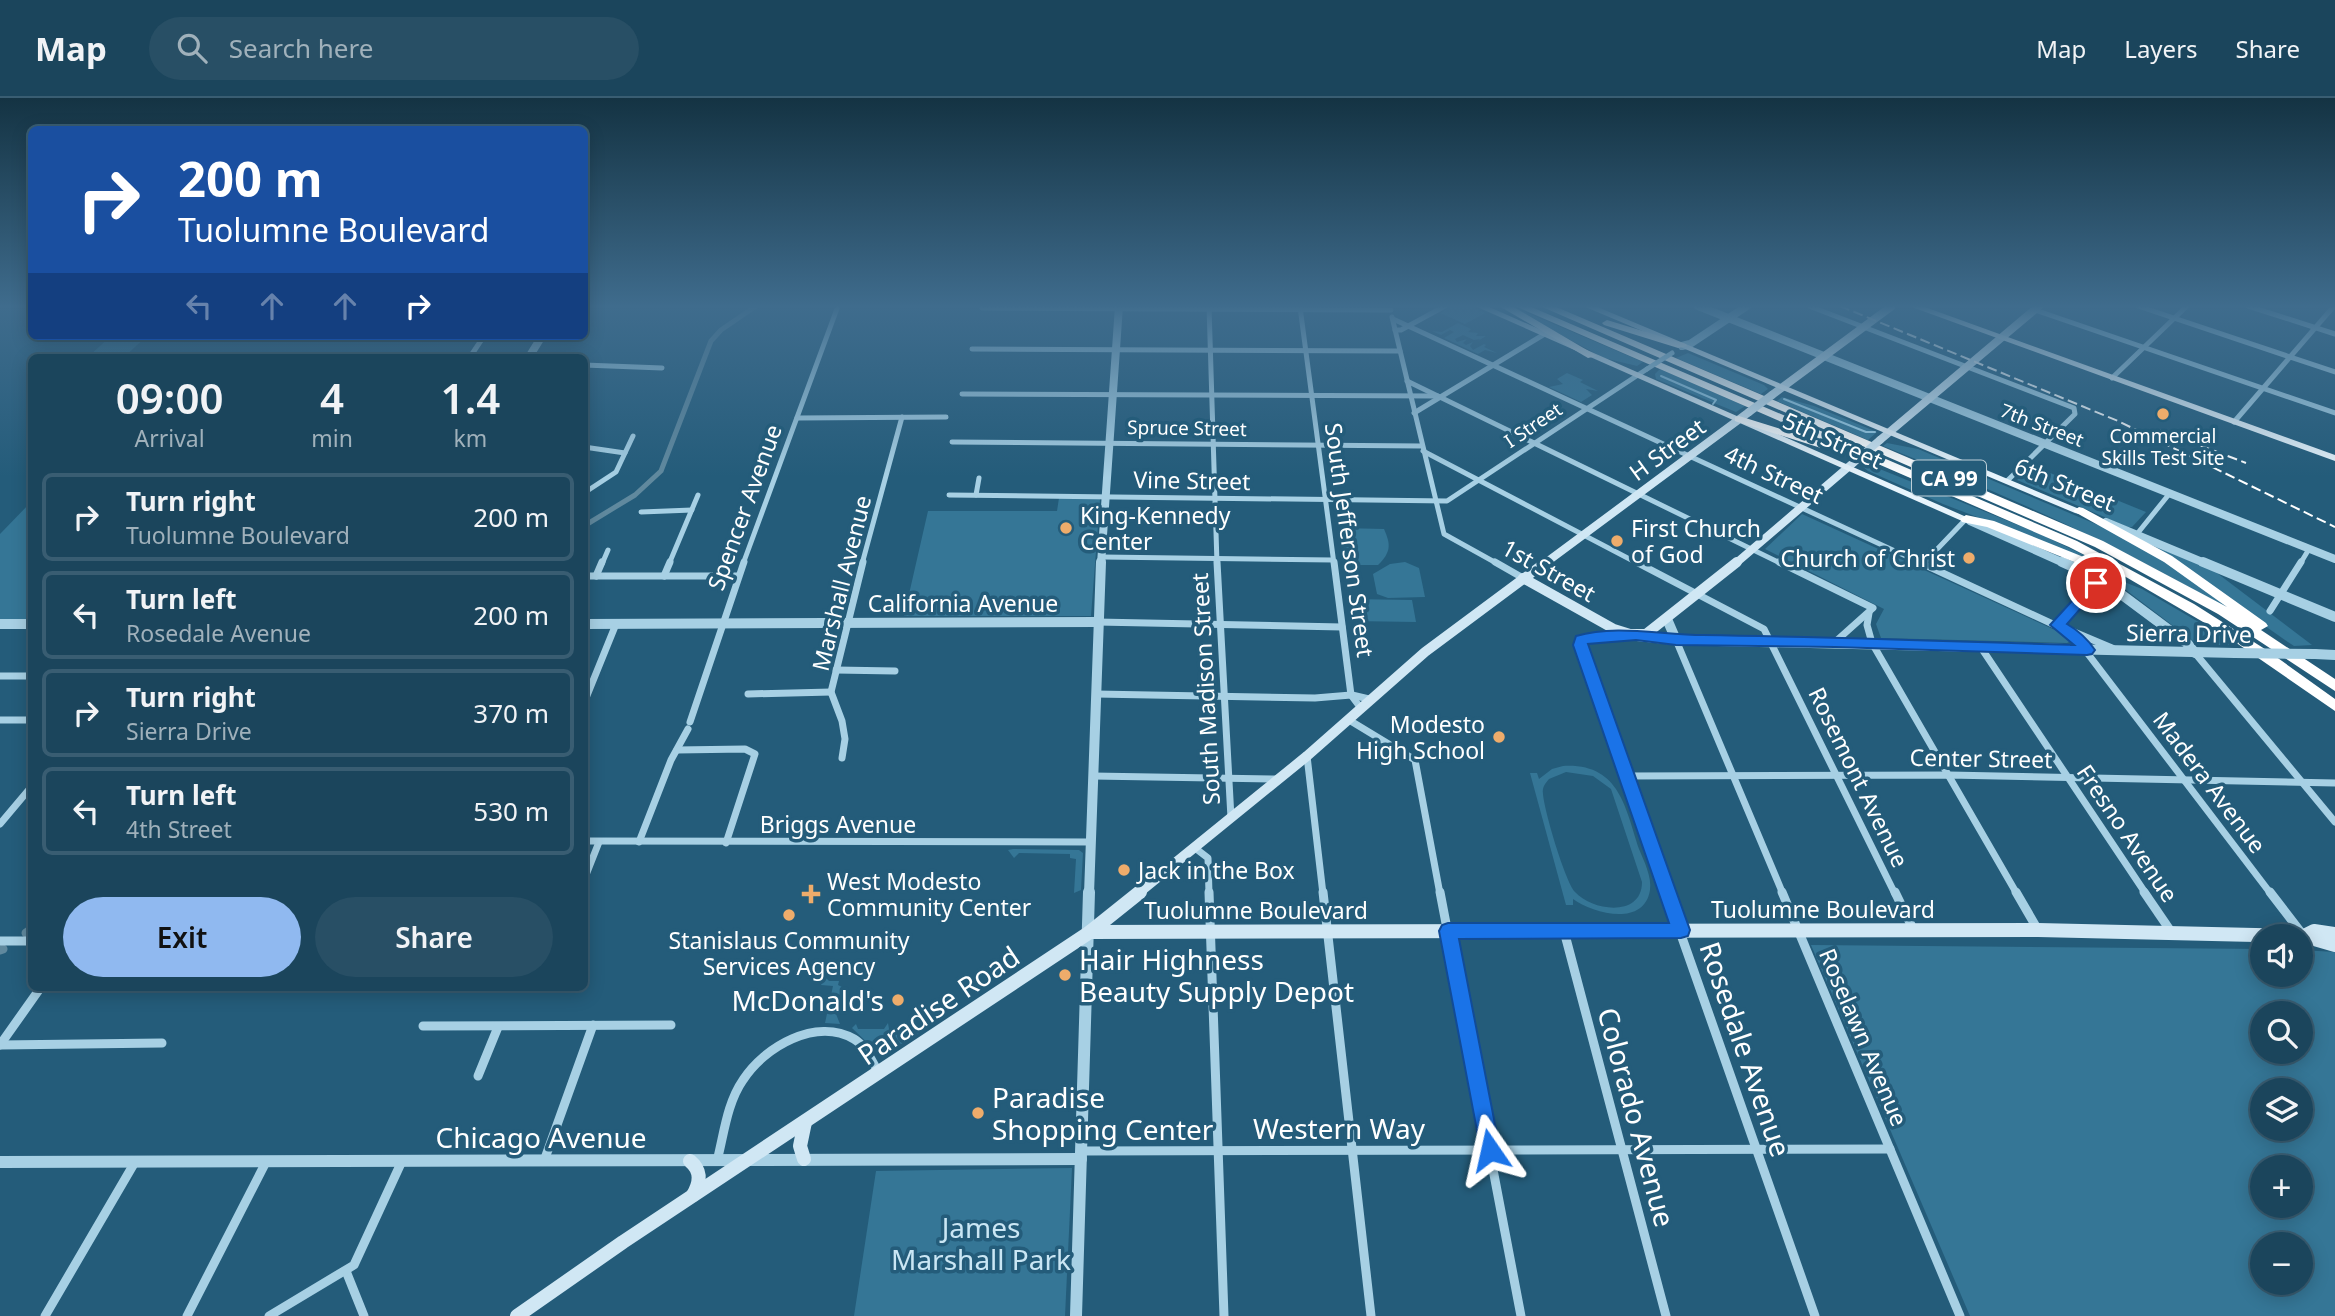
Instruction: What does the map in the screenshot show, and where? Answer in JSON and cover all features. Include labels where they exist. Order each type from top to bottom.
[{"type":"highway","name":"CA 99","points":[[1653,363],[2032,525],[2118,566],[2248,643],[2335,706]]},
{"type":"highway","name":"CA 99","points":[[1678,363],[2075,532],[2200,598],[2335,685]]},
{"type":"highway","points":[[1744,416],[2032,525]]},
{"type":"highway","points":[[2079,511],[2194,576],[2335,685]]},
{"type":"highway","points":[[1966,519],[1990,524],[2116,574],[2248,643]]},
{"type":"highway","points":[[2270,659],[2335,713]]},
{"type":"main road","name":"5th Street","points":[[1607,363],[1744,416],[1966,519]]},
{"type":"main road","name":"6th Street","points":[[1723,363],[2079,511]]},
{"type":"main road","name":"H Street","points":[[1464,621],[1816,363]]},
{"type":"main road","points":[[1636,635],[1650,632],[1699,594],[1970,363]]},
{"type":"main road","points":[[2070,363],[2335,458]]},
{"type":"main road","points":[[2311,450],[2335,452]]},
{"type":"main road","name":"1st Street","points":[[1523,578],[1615,629],[1636,635]]},
{"type":"main road","name":"Paradise Road","points":[[517,1316],[692,1196],[1090,932],[1307,756],[1365,703],[1464,621]]},
{"type":"main road","name":"Tuolumne Boulevard","points":[[1090,932],[2038,930],[2250,935]]},
{"type":"main road","name":"Tuolumne Boulevard","points":[[2313,932],[2331,933]]},
{"type":"main road","name":"Tuolumne Boulevard","points":[[2313,940],[2335,945]]},
{"type":"main road","points":[[804,1160],[799,1152],[805,1122]]},
{"type":"main road","points":[[690,1161],[696,1164],[699,1172],[698,1186],[692,1196]]},
{"type":"street","name":"Spencer Avenue","points":[[639,842],[689,725],[721,624],[817,363]]},
{"type":"street","points":[[1076,1316],[1090,932],[1097,622],[1116,363]]},
{"type":"street","name":"South Madison Street","points":[[1211,363],[1219,625],[1231,818]]},
{"type":"street","name":"South Jefferson Street","points":[[1307,363],[1351,695],[1352,699],[1365,703]]},
{"type":"street","points":[[1403,363],[1435,501]]},
{"type":"street","name":"4th Street","points":[[1489,363],[2103,645],[2129,651]]},
{"type":"street","points":[[1414,413],[1498,363]]},
{"type":"street","name":"I Street","points":[[1435,501],[1450,500],[1657,363]]},
{"type":"street","name":"7th Street","points":[[1842,363],[2335,559]]},
{"type":"street","points":[[1958,363],[2076,411],[2007,481]]},
{"type":"street","points":[[2112,378],[2128,363]]},
{"type":"street","points":[[2188,363],[2335,413]]},
{"type":"street","points":[[2234,422],[2285,363]]},
{"type":"street","points":[[2308,363],[2335,372]]},
{"type":"street","points":[[588,365],[662,368]]},
{"type":"street","points":[[1407,381],[1871,610]]},
{"type":"street","points":[[962,394],[1440,396]]},
{"type":"street","name":"Marshall Avenue","points":[[842,758],[845,739],[842,721],[831,692],[846,622],[902,417]]},
{"type":"street","points":[[797,418],[946,417]]},
{"type":"street","points":[[588,491],[611,477],[621,466],[632,436]]},
{"type":"street","name":"Spruce Street","points":[[952,442],[1317,445],[1423,449]]},
{"type":"street","points":[[588,448],[625,453]]},
{"type":"street","points":[[1423,449],[1764,629],[1770,641]]},
{"type":"street","points":[[976,495],[979,478]]},
{"type":"street","points":[[2137,534],[2170,493]]},
{"type":"street","points":[[664,576],[698,495]]},
{"type":"street","name":"Vine Street","points":[[949,495],[1435,501]]},
{"type":"street","name":"1st Street","points":[[1435,501],[1444,534],[1523,578]]},
{"type":"street","points":[[641,512],[692,510]]},
{"type":"street","name":"6th Street","points":[[2079,511],[2335,617]]},
{"type":"street","points":[[1924,563],[1966,519]]},
{"type":"street","name":"5th Street","points":[[1966,519],[2102,580],[2188,644],[2195,653]]},
{"type":"street","points":[[2270,611],[2309,548]]},
{"type":"street","points":[[596,576],[608,550]]},
{"type":"street","points":[[1103,557],[1333,561]]},
{"type":"street","points":[[588,576],[738,576]]},
{"type":"street","points":[[2061,626],[2088,590],[2102,580]]},
{"type":"street","points":[[1835,642],[1871,610]]},
{"type":"street","points":[[1871,610],[1867,625],[1872,643],[2038,930]]},
{"type":"street","name":"Roselawn Avenue","points":[[1667,619],[1960,1316]]},
{"type":"street","name":"California Avenue","points":[[588,624],[1097,622],[1342,627]]},
{"type":"street","points":[[0,624],[28,624]]},
{"type":"street","points":[[588,693],[617,624]]},
{"type":"street","name":"4th Street","points":[[2061,626],[2078,637],[2087,650]]},
{"type":"street","name":"Sierra Drive","points":[[1581,639],[1636,635],[1676,640],[1872,643],[1982,649],[2335,655]]},
{"type":"street","name":"Rosedale Avenue","points":[[1581,639],[1580,645],[1815,1316]]},
{"type":"street","name":"Rosemont Avenue","points":[[1770,641],[1913,930]]},
{"type":"street","name":"Fresno Avenue","points":[[1982,649],[2172,933]]},
{"type":"street","name":"Madera Avenue","points":[[2087,650],[2295,924]]},
{"type":"street","points":[[2195,653],[2335,822]]},
{"type":"street","points":[[836,670],[895,671]]},
{"type":"street","points":[[0,676],[28,676]]},
{"type":"street","points":[[748,694],[831,692]]},
{"type":"street","points":[[1096,694],[1315,698],[1351,695],[1365,703]]},
{"type":"street","points":[[0,720],[28,720]]},
{"type":"street","points":[[1349,720],[1415,760],[1521,1316]]},
{"type":"street","points":[[677,750],[745,749],[753,752],[756,757],[726,843]]},
{"type":"street","points":[[1307,756],[1371,1316]]},
{"type":"street","name":"Center Street","points":[[1627,776],[1949,775],[2335,783]]},
{"type":"street","points":[[1093,776],[1278,779]]},
{"type":"street","points":[[2,820],[28,791]]},
{"type":"street","name":"Briggs Avenue","points":[[588,841],[1091,842]]},
{"type":"street","points":[[588,870],[599,842]]},
{"type":"street","points":[[1195,848],[1208,858],[1224,1316]]},
{"type":"street","name":"Colorado Avenue","points":[[1563,931],[1666,1316]]},
{"type":"street","points":[[0,941],[28,941]]},
{"type":"street","points":[[0,1045],[38,991]]},
{"type":"street","points":[[544,1161],[593,1025]]},
{"type":"street","points":[[423,1026],[671,1025]]},
{"type":"street","points":[[478,1076],[498,1027]]},
{"type":"street","points":[[717,1162],[733,1101],[742,1080],[757,1063],[787,1042],[811,1033],[843,1034],[858,1042],[879,1074]]},
{"type":"street","points":[[0,1045],[162,1043]]},
{"type":"street","name":"Western Way","points":[[1082,1155],[1218,1150],[1890,1149]]},
{"type":"street","name":"Chicago Avenue","points":[[1,1164],[717,1162],[1082,1155]]},
{"type":"street","points":[[269,1316],[354,1265],[402,1161]]},
{"type":"street","points":[[45,1316],[135,1162]]},
{"type":"street","points":[[187,1316],[266,1162]]},
{"type":"street","points":[[346,1271],[364,1316]]},
{"type":"green space","points":[[1687,363],[1711,363],[1764,385],[1768,389],[1761,394]]},
{"type":"green space","points":[[1660,369],[1745,406],[1736,412],[1656,379],[1655,374]]},
{"type":"green space","points":[[1567,373],[1598,391],[1586,389],[1592,395],[1581,402],[1549,387],[1563,384],[1557,379]]},
{"type":"green space","points":[[1782,397],[1814,406],[1877,432],[1868,440],[1777,401]]},
{"type":"green space","points":[[1887,443],[1918,449],[2105,528],[2164,560],[2238,615],[2108,545],[1974,483],[1883,446]]},
{"type":"green space","points":[[1865,463],[2040,534],[2111,568],[1943,504],[1868,471],[1862,466]]},
{"type":"green space","points":[[2033,466],[2146,512],[2132,527],[2128,527],[2017,480]]},
{"type":"green space","points":[[1059,498],[1100,499],[1091,616],[904,616],[928,511],[1057,511]]},
{"type":"green space","points":[[28,505],[28,619],[0,619],[0,534]]},
{"type":"green space","points":[[1802,514],[2066,635],[2071,641],[1881,638],[1876,624],[1884,609],[1765,549]]},
{"type":"green space","points":[[1342,528],[1384,529],[1389,544],[1378,565],[1345,565]]},
{"type":"green space","points":[[2154,548],[2213,570],[2312,645],[2294,646]]},
{"type":"green space","points":[[2051,553],[2142,589],[2238,645],[2212,645],[2215,640],[2204,635],[2199,641],[2204,644],[2197,644],[2118,584]]},
{"type":"green space","points":[[1405,562],[1419,568],[1425,597],[1388,598],[1377,594],[1373,574],[1390,564]]},
{"type":"green space","points":[[1349,599],[1412,600],[1416,622],[1352,621]]},
{"type":"green space","points":[[1563,766],[1582,767],[1597,772],[1617,790],[1650,880],[1646,902],[1638,909],[1616,914],[1592,909],[1573,899],[1573,905],[1566,905],[1530,773],[1537,773],[1539,779],[1552,769]],"holes":[[[1566,772],[1593,776],[1611,789],[1642,882],[1640,894],[1625,906],[1615,908],[1593,904],[1575,892],[1561,860],[1547,815],[1543,792],[1549,779]]]},
{"type":"green space","points":[[1008,850],[1079,850],[1083,853],[1081,890],[1074,893],[1076,859],[1070,858],[1070,854],[1019,853],[1014,858]]},
{"type":"green space","points":[[1811,945],[2250,949],[2250,987],[2313,987],[2313,951],[2335,952],[2335,1316],[1970,1316]]},
{"type":"green space","points":[[825,977],[829,981],[839,981],[838,985],[842,987],[836,1014],[840,1024],[825,1023],[833,986],[821,985]]},
{"type":"green space","points":[[888,1023],[889,1029],[916,1029],[918,1024],[921,1032],[881,1056],[852,1028],[856,1024],[858,1029],[884,1029]]},
{"type":"green space","name":"James Marshall Park","points":[[1072,1168],[1065,1316],[854,1316],[876,1171]]},
{"type":"waterway","points":[[588,524],[635,495],[661,471],[703,363]]},
{"type":"waterway","points":[[1661,376],[1716,400],[1713,404]]},
{"type":"waterway","points":[[1784,399],[1866,432],[1875,432]]},
{"type":"railway","points":[[1977,363],[2118,421],[2335,527]]},
{"type":"railway","points":[[2160,430],[2246,463]]},
{"type":"place","name":"Commercial Skills Test Site","points":[[2163,414]]},
{"type":"place","name":"King-Kennedy Center","points":[[1066,528]]},
{"type":"place","name":"First Church of God","points":[[1617,541]]},
{"type":"place","name":"Church of Christ","points":[[1969,558]]},
{"type":"place","name":"Modesto High School","points":[[1499,737]]},
{"type":"place","name":"Jack in the Box","points":[[1124,870]]},
{"type":"place","name":"West Modesto Community Center","points":[[811,894]]},
{"type":"place","name":"Stanislaus Community Services Agency","points":[[789,915]]},
{"type":"place","name":"Hair Highness Beauty Supply Depot","points":[[1065,975]]},
{"type":"place","name":"McDonald's","points":[[898,1000]]},
{"type":"place","name":"Paradise Shopping Center","points":[[978,1113]]},
{"type":"route","points":[[1490,1150],[1448,931],[1681,930],[1580,645],[1581,639],[1636,635],[1676,640],[2087,650],[2075,635],[2057,625],[2096,583]]}]
